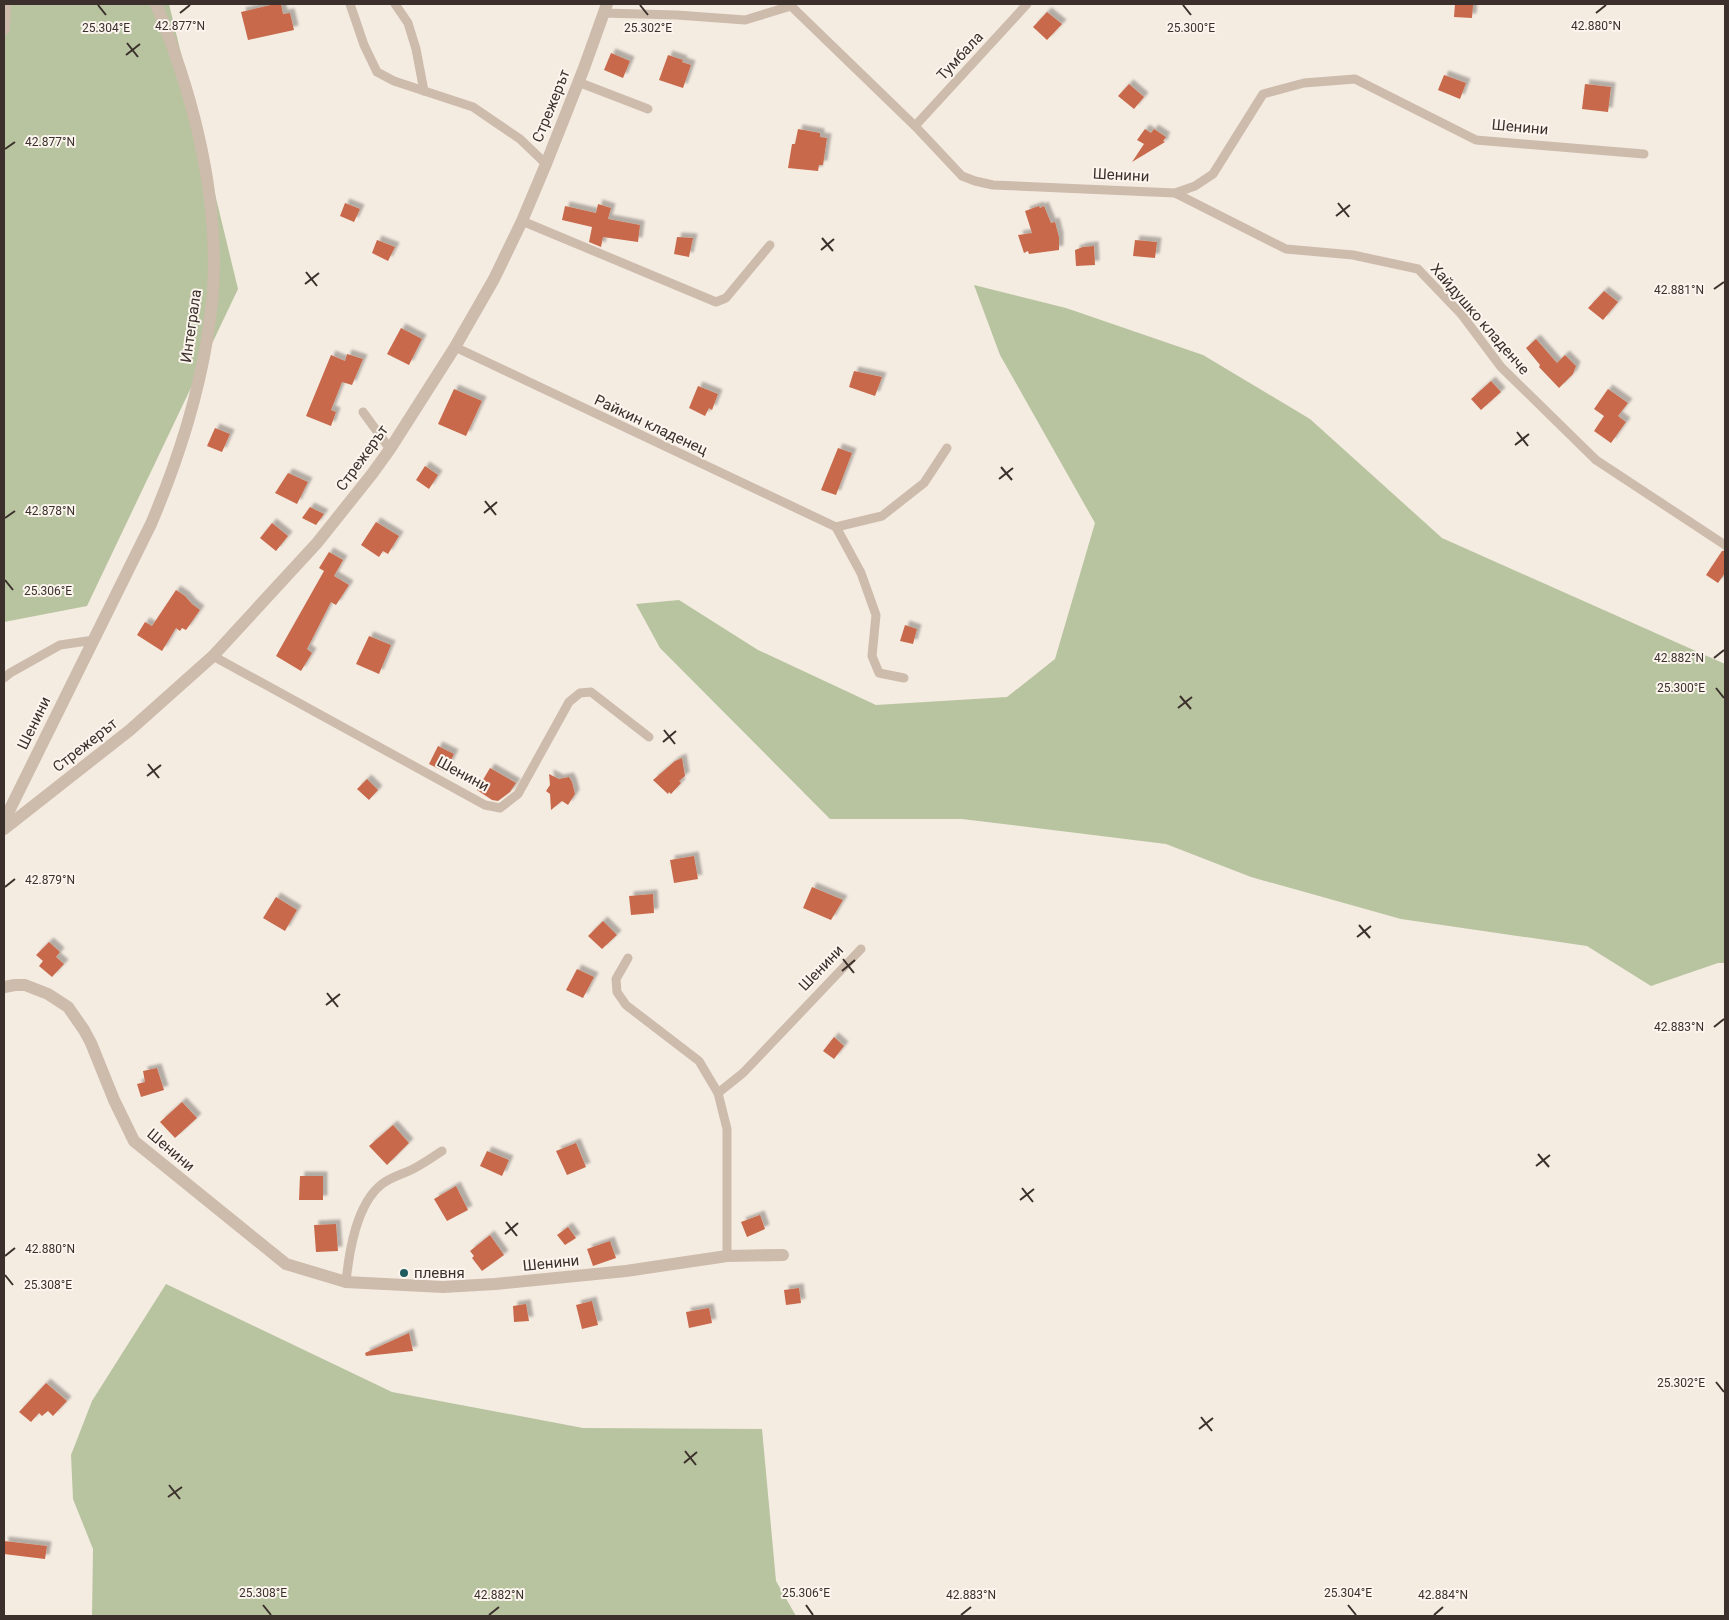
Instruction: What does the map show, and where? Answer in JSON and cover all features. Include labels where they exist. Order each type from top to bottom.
[{"type":"street","points":[[4,29],[6,4]]},
{"type":"street","name":"Интеграла","points":[[94,640],[151,524],[184,439],[200,378],[213,292],[213,231],[206,173],[192,107],[173,45],[156,4]]},
{"type":"street","name":"Стрежерът","points":[[4,829],[130,730],[213,656],[317,543],[390,449],[455,347],[494,279],[522,221],[546,164],[605,8]]},
{"type":"street","name":"Шенини","points":[[4,821],[94,640]]},
{"type":"street","name":"Шенини","points":[[4,988],[25,985],[48,994],[68,1007],[87,1036],[114,1100],[134,1141],[286,1264],[346,1282],[443,1288],[626,1271],[727,1256],[783,1255]]},
{"type":"lane","points":[[350,4],[364,45],[377,72],[394,82],[473,107],[520,139],[546,164]]},
{"type":"lane","points":[[395,4],[408,23],[416,49],[424,91]]},
{"type":"lane","name":"Тумбала","points":[[915,126],[1027,4]]},
{"type":"lane","name":"Шенини","points":[[605,8],[745,20],[792,5],[915,126],[962,176],[993,185],[1175,193],[1195,186],[1213,174],[1263,94],[1304,83],[1355,79],[1476,140],[1644,154]]},
{"type":"lane","points":[[578,82],[648,109]]},
{"type":"lane","name":"Хайдушко кладенче","points":[[1175,193],[1286,249],[1353,255],[1418,269],[1462,315],[1501,367],[1596,460],[1725,545]]},
{"type":"lane","points":[[522,221],[716,302],[726,298],[770,245]]},
{"type":"lane","name":"Райкин кладенец","points":[[455,347],[836,527]]},
{"type":"lane","points":[[363,412],[390,449]]},
{"type":"lane","points":[[904,678],[879,673],[874,665],[872,656],[876,615],[862,573],[836,527],[882,516],[924,483],[947,448]]},
{"type":"lane","points":[[4,678],[60,645],[94,640]]},
{"type":"lane","name":"Шенини","points":[[213,656],[486,805],[500,808],[518,794],[570,702],[580,693],[590,692],[649,737]]},
{"type":"lane","name":"Шенини","points":[[718,1093],[743,1073],[861,949]]},
{"type":"lane","points":[[628,958],[616,979],[617,992],[626,1005],[699,1061],[718,1093],[727,1129],[727,1256]]},
{"type":"lane","points":[[346,1282],[348,1259],[359,1218],[370,1196],[382,1184],[415,1168],[442,1151]]},
{"type":"green space","points":[[4,4],[169,4],[238,289],[87,606],[4,622]]},
{"type":"green space","points":[[974,285],[1066,308],[1203,355],[1310,419],[1442,538],[1725,664],[1725,963],[1718,963],[1651,986],[1587,946],[1401,919],[1251,877],[1166,844],[962,819],[830,819],[660,648],[636,604],[679,600],[758,650],[876,705],[1007,697],[1055,659],[1095,523],[1000,355]]},
{"type":"green space","points":[[166,1284],[392,1392],[583,1428],[762,1429],[776,1581],[796,1616],[92,1616],[93,1549],[73,1499],[71,1455],[92,1401]]},
{"type":"building","points":[[281,4],[283,14],[290,13],[294,30],[248,40],[241,12]]},
{"type":"building","points":[[1455,4],[1473,5],[1472,18],[1454,17]]},
{"type":"building","points":[[1047,12],[1062,24],[1047,40],[1033,27]]},
{"type":"building","points":[[611,53],[630,61],[623,78],[604,70]]},
{"type":"building","points":[[668,55],[691,65],[683,88],[659,80]]},
{"type":"building","points":[[1444,75],[1466,83],[1460,99],[1438,90]]},
{"type":"building","points":[[1129,84],[1144,97],[1134,109],[1118,96]]},
{"type":"building","points":[[1585,84],[1611,87],[1608,112],[1582,109]]},
{"type":"building","points":[[798,129],[820,133],[820,137],[827,138],[823,165],[819,165],[818,171],[788,168],[792,144],[795,144]]},
{"type":"building","points":[[1145,129],[1151,133],[1154,129],[1166,137],[1163,141],[1165,142],[1132,162],[1144,144],[1137,140]]},
{"type":"building","points":[[345,203],[360,209],[354,222],[340,216]]},
{"type":"building","points":[[598,204],[611,208],[608,219],[640,225],[638,242],[603,237],[601,247],[589,242],[592,227],[562,220],[565,206],[596,213]]},
{"type":"building","points":[[1039,206],[1040,208],[1044,206],[1051,223],[1055,222],[1059,237],[1059,250],[1029,254],[1028,251],[1024,253],[1018,235],[1032,233],[1025,211]]},
{"type":"building","points":[[677,237],[693,238],[689,257],[674,254]]},
{"type":"building","points":[[377,240],[395,247],[388,261],[372,253]]},
{"type":"building","points":[[1135,240],[1157,242],[1155,258],[1133,256]]},
{"type":"building","points":[[1094,246],[1095,265],[1076,266],[1075,250]]},
{"type":"building","points":[[1604,291],[1618,302],[1603,320],[1588,308]]},
{"type":"building","points":[[401,328],[422,339],[409,365],[387,354]]},
{"type":"building","points":[[1536,339],[1557,363],[1565,355],[1576,366],[1573,374],[1559,388],[1539,367],[1540,365],[1526,348]]},
{"type":"building","points":[[347,354],[363,359],[352,385],[342,382],[331,410],[336,412],[331,426],[306,416],[331,355],[345,361]]},
{"type":"building","points":[[854,371],[882,377],[875,396],[849,387]]},
{"type":"building","points":[[1491,381],[1501,392],[1481,410],[1471,399]]},
{"type":"building","points":[[698,386],[718,394],[712,410],[709,408],[705,416],[689,408]]},
{"type":"building","points":[[454,389],[482,401],[466,436],[438,424]]},
{"type":"building","points":[[1608,389],[1628,403],[1618,416],[1626,422],[1611,443],[1594,431],[1604,416],[1594,409]]},
{"type":"building","points":[[215,428],[230,434],[222,452],[207,446]]},
{"type":"building","points":[[838,448],[852,453],[836,495],[821,490]]},
{"type":"building","points":[[425,466],[438,475],[429,489],[416,480]]},
{"type":"building","points":[[288,473],[308,482],[297,504],[275,493]]},
{"type":"building","points":[[310,507],[324,514],[316,525],[302,518]]},
{"type":"building","points":[[376,522],[399,536],[388,554],[383,551],[379,557],[361,545]]},
{"type":"building","points":[[272,523],[288,536],[276,551],[260,538]]},
{"type":"building","points":[[1722,551],[1725,551],[1725,573],[1718,583],[1706,575]]},
{"type":"building","points":[[329,552],[343,560],[334,576],[349,585],[336,605],[331,602],[307,649],[312,653],[301,671],[276,656],[324,571],[319,568]]},
{"type":"building","points":[[176,590],[200,610],[186,630],[182,628],[180,631],[176,628],[162,651],[137,635],[145,622],[152,626]]},
{"type":"building","points":[[905,625],[917,629],[913,644],[900,641]]},
{"type":"building","points":[[369,636],[391,645],[379,674],[356,664]]},
{"type":"building","points":[[438,746],[454,754],[445,772],[429,764]]},
{"type":"building","points":[[682,758],[685,776],[679,781],[681,783],[671,794],[669,792],[668,794],[653,780],[675,761]]},
{"type":"building","points":[[490,768],[516,783],[510,792],[498,801],[492,800],[477,790]]},
{"type":"building","points":[[549,774],[559,779],[569,777],[575,794],[568,805],[562,801],[551,810],[550,794],[546,791],[550,785]]},
{"type":"building","points":[[367,779],[378,790],[369,800],[357,789]]},
{"type":"building","points":[[694,856],[698,879],[674,883],[670,860]]},
{"type":"building","points":[[812,887],[843,900],[831,920],[803,908]]},
{"type":"building","points":[[653,894],[654,913],[631,915],[629,896]]},
{"type":"building","points":[[276,897],[297,910],[285,931],[263,918]]},
{"type":"building","points":[[603,921],[617,935],[602,949],[588,936]]},
{"type":"building","points":[[49,942],[60,952],[56,957],[64,964],[52,977],[39,966],[43,961],[36,955]]},
{"type":"building","points":[[577,969],[594,977],[583,998],[566,990]]},
{"type":"building","points":[[834,1037],[844,1046],[834,1059],[823,1051]]},
{"type":"building","points":[[157,1068],[164,1090],[141,1097],[137,1084],[145,1082],[143,1071]]},
{"type":"building","points":[[182,1102],[197,1118],[175,1138],[160,1122]]},
{"type":"building","points":[[393,1125],[409,1143],[387,1165],[369,1146]]},
{"type":"building","points":[[576,1143],[586,1167],[567,1175],[556,1151]]},
{"type":"building","points":[[487,1151],[509,1160],[502,1176],[480,1166]]},
{"type":"building","points":[[300,1176],[323,1176],[323,1200],[299,1200]]},
{"type":"building","points":[[456,1186],[468,1210],[447,1221],[434,1199]]},
{"type":"building","points":[[760,1215],[765,1229],[747,1237],[741,1222]]},
{"type":"building","points":[[336,1224],[338,1251],[316,1252],[314,1225]]},
{"type":"building","points":[[568,1227],[576,1238],[565,1245],[557,1235]]},
{"type":"building","points":[[490,1235],[504,1255],[482,1271],[472,1258],[474,1256],[470,1251]]},
{"type":"building","points":[[610,1241],[616,1258],[593,1266],[587,1249]]},
{"type":"building","points":[[799,1288],[801,1303],[786,1305],[784,1290]]},
{"type":"building","points":[[592,1301],[598,1325],[582,1329],[576,1305]]},
{"type":"building","points":[[526,1304],[529,1321],[514,1322],[513,1306]]},
{"type":"building","points":[[709,1308],[712,1323],[689,1328],[686,1312]]},
{"type":"building","points":[[409,1333],[413,1351],[366,1356],[365,1353]]},
{"type":"building","points":[[46,1383],[67,1401],[53,1416],[48,1411],[42,1416],[39,1413],[31,1422],[19,1412]]},
{"type":"building","points":[[4,1541],[47,1546],[45,1559],[4,1554]]},
{"type":"place","name":"плевня","points":[[404,1273]]}]
